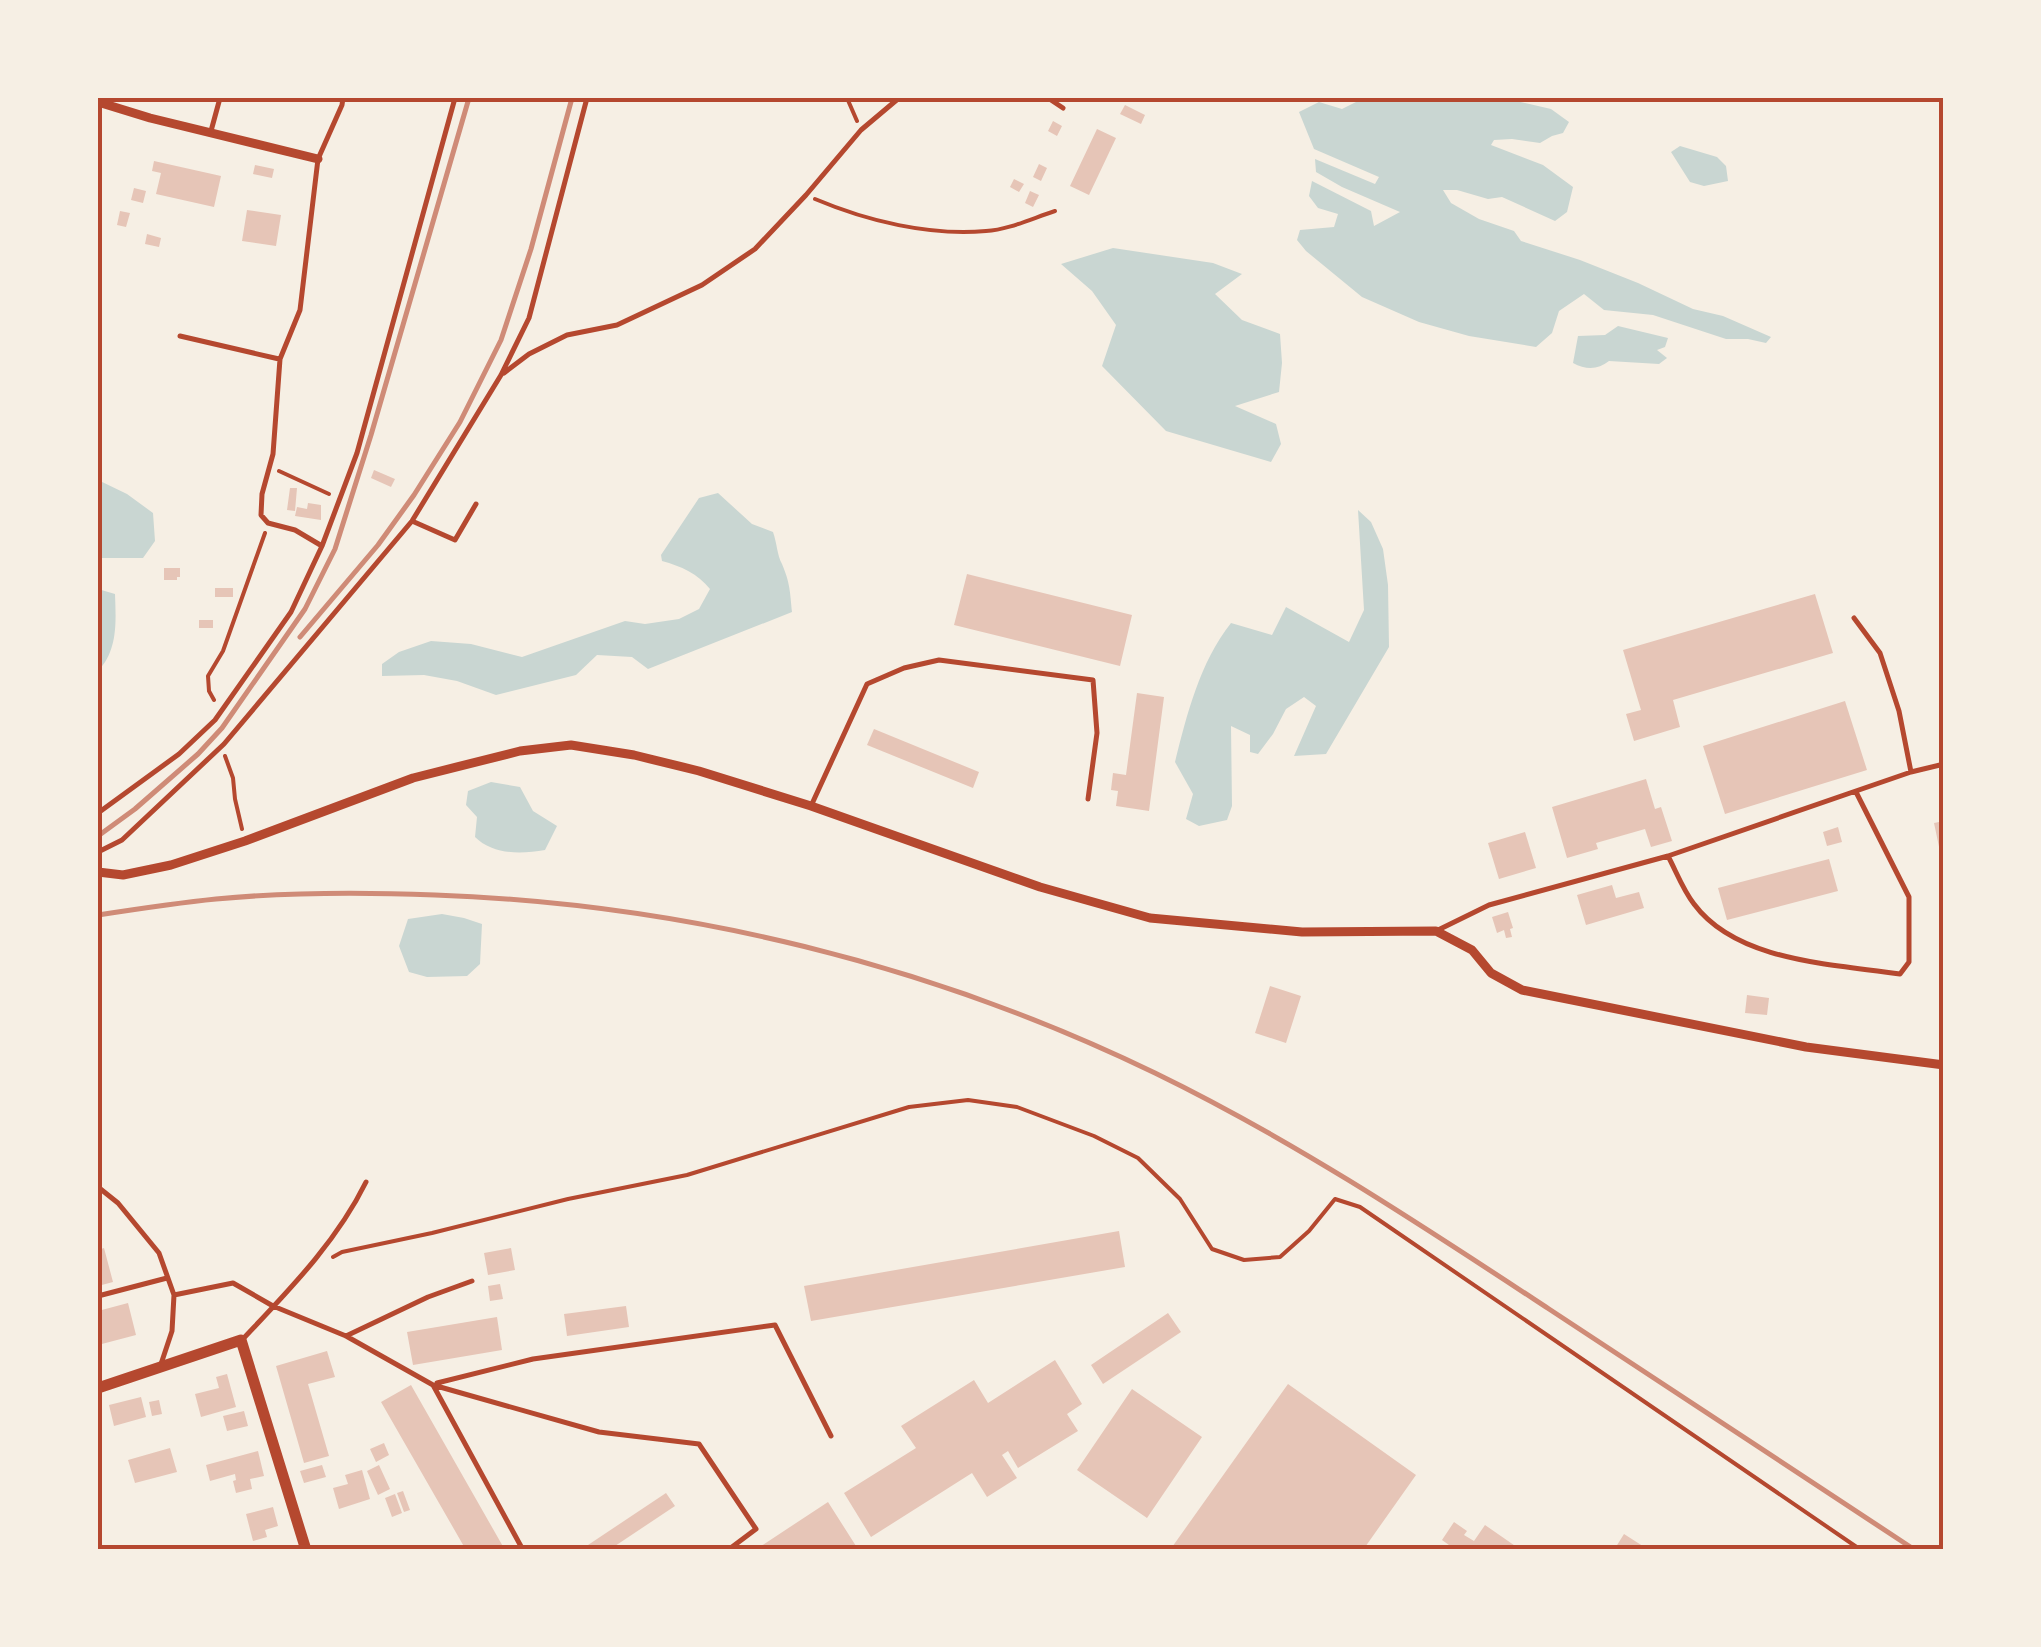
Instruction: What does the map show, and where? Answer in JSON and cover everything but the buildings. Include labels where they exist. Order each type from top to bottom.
[{"type":"street","points":[[98,102],[318,158]]},
{"type":"street","points":[[98,872],[123,874],[171,865],[413,778],[520,751],[570,745],[683,767],[811,806],[1040,887],[1150,918],[1302,932],[1436,931],[1472,950],[1492,973],[1522,990],[1806,1048],[1944,1065]]},
{"type":"street","points":[[98,1388],[241,1340],[306,1550]]},
{"type":"lane","points":[[210,132],[220,98]]},
{"type":"lane","points":[[322,546],[294,530],[268,524],[261,515],[262,494],[273,454],[280,359],[300,310],[318,158],[343,98]]},
{"type":"lane","points":[[98,813],[179,754],[215,720],[291,612],[322,546],[357,453],[455,98]]},
{"type":"lane","points":[[98,852],[122,840],[224,744],[412,521],[502,375],[529,318],[587,98]]},
{"type":"lane","points":[[502,375],[529,354],[567,335],[617,325],[702,285],[755,249],[860,130],[900,98]]},
{"type":"lane","points":[[1048,98],[1062,108]]},
{"type":"lane","points":[[180,336],[280,359]]},
{"type":"lane","points":[[412,521],[455,540],[476,504]]},
{"type":"lane","points":[[1854,618],[1880,654],[1899,711],[1911,772]]},
{"type":"lane","points":[[811,806],[867,684],[904,668],[939,660],[1094,680],[1097,733],[1088,798]]},
{"type":"lane","points":[[1436,931],[1489,905],[1668,856],[1944,764]]},
{"type":"lane","points":[[1668,856],[1693,903],[1722,932],[1770,954],[1900,974],[1909,962],[1909,897],[1856,792]]},
{"type":"lane","points":[[241,1340],[300,1278],[350,1214],[366,1182]]},
{"type":"lane","points":[[98,1187],[118,1203],[158,1253],[174,1295],[172,1332],[160,1367]]},
{"type":"lane","points":[[98,1296],[168,1278]]},
{"type":"lane","points":[[346,1336],[472,1281]]},
{"type":"lane","points":[[174,1295],[233,1283],[273,1306],[346,1336],[433,1384],[599,1432],[699,1444],[756,1529],[728,1550]]},
{"type":"lane","points":[[433,1384],[533,1359],[775,1325],[830,1436]]},
{"type":"lane","points":[[433,1384],[523,1550]]},
{"type":"path","points":[[847,98],[860,130]]},
{"type":"path","points":[[806,195],[847,212],[926,229],[989,232],[1055,211]]},
{"type":"path","points":[[270,467],[340,499]]},
{"type":"path","points":[[328,1260],[342,1252],[687,1175],[909,1108],[968,1100],[1016,1107],[1094,1136],[1138,1158],[1180,1199],[1212,1249],[1244,1260],[1280,1258],[1335,1199],[1360,1206],[1861,1550]]},
{"type":"shaded area","points":[[1364,98],[1503,98],[1551,109],[1569,122],[1563,133],[1540,143],[1512,139],[1494,140],[1491,145],[1543,165],[1573,187],[1567,212],[1555,221],[1502,197],[1488,199],[1443,190],[1451,203],[1479,219],[1514,231],[1521,241],[1580,260],[1693,309],[1723,316],[1771,337],[1766,343],[1726,339],[1653,315],[1604,310],[1584,294],[1559,311],[1552,333],[1536,347],[1469,336],[1419,322],[1362,297],[1297,240],[1300,230],[1334,227],[1338,214],[1318,208],[1309,196],[1312,181],[1371,211],[1374,226],[1400,212],[1316,172],[1315,159],[1375,184],[1379,177],[1314,149],[1299,112],[1319,102],[1342,109]]},
{"type":"shaded area","points":[[1680,146],[1717,157],[1726,166],[1728,181],[1704,186],[1690,182],[1671,152]]},
{"type":"shaded area","points":[[1113,248],[1213,263],[1242,274],[1215,294],[1242,320],[1280,334],[1279,392],[1235,406],[1276,424],[1281,444],[1271,462],[1166,431],[1102,366],[1116,325],[1092,291],[1061,264]]},
{"type":"shaded area","points":[[1618,326],[1668,338],[1665,347],[1657,350],[1667,358],[1659,364],[1609,361],[1592,368],[1573,363],[1578,336],[1605,335]]},
{"type":"shaded area","points":[[98,480],[153,513],[155,541],[143,558],[98,558]]},
{"type":"shaded area","points":[[718,493],[752,524],[773,532],[788,582],[792,612],[648,669],[632,657],[597,655],[576,675],[496,695],[457,681],[424,675],[382,676],[382,664],[399,652],[431,641],[471,644],[522,657],[625,621],[645,624],[679,619],[699,609],[710,589],[689,571],[662,561],[661,555],[699,498]]},
{"type":"shaded area","points":[[1358,510],[1371,522],[1383,549],[1389,647],[1326,754],[1294,756],[1316,706],[1304,697],[1286,709],[1258,754],[1250,752],[1250,735],[1231,726],[1232,806],[1227,820],[1199,826],[1186,819],[1193,794],[1175,762],[1190,707],[1211,654],[1231,623],[1272,635],[1286,607],[1349,642],[1364,610]]},
{"type":"shaded area","points":[[98,589],[115,594],[116,615],[112,645],[98,671]]},
{"type":"shaded area","points":[[491,782],[520,787],[533,811],[557,826],[545,850],[499,850],[475,837],[477,817],[466,805],[468,791]]},
{"type":"shaded area","points":[[442,914],[482,924],[480,964],[467,976],[427,977],[409,972],[399,946],[408,919]]},
{"type":"railway","points":[[98,836],[135,809],[222,728],[305,609],[335,549],[469,98]]},
{"type":"railway","points":[[300,637],[378,545],[460,422],[501,340],[531,249],[572,98]]},
{"type":"railway","points":[[98,915],[216,899],[298,894],[408,894],[528,901],[621,911],[804,946],[983,1000],[1155,1073],[1307,1155],[1453,1246],[1915,1550]]}]
